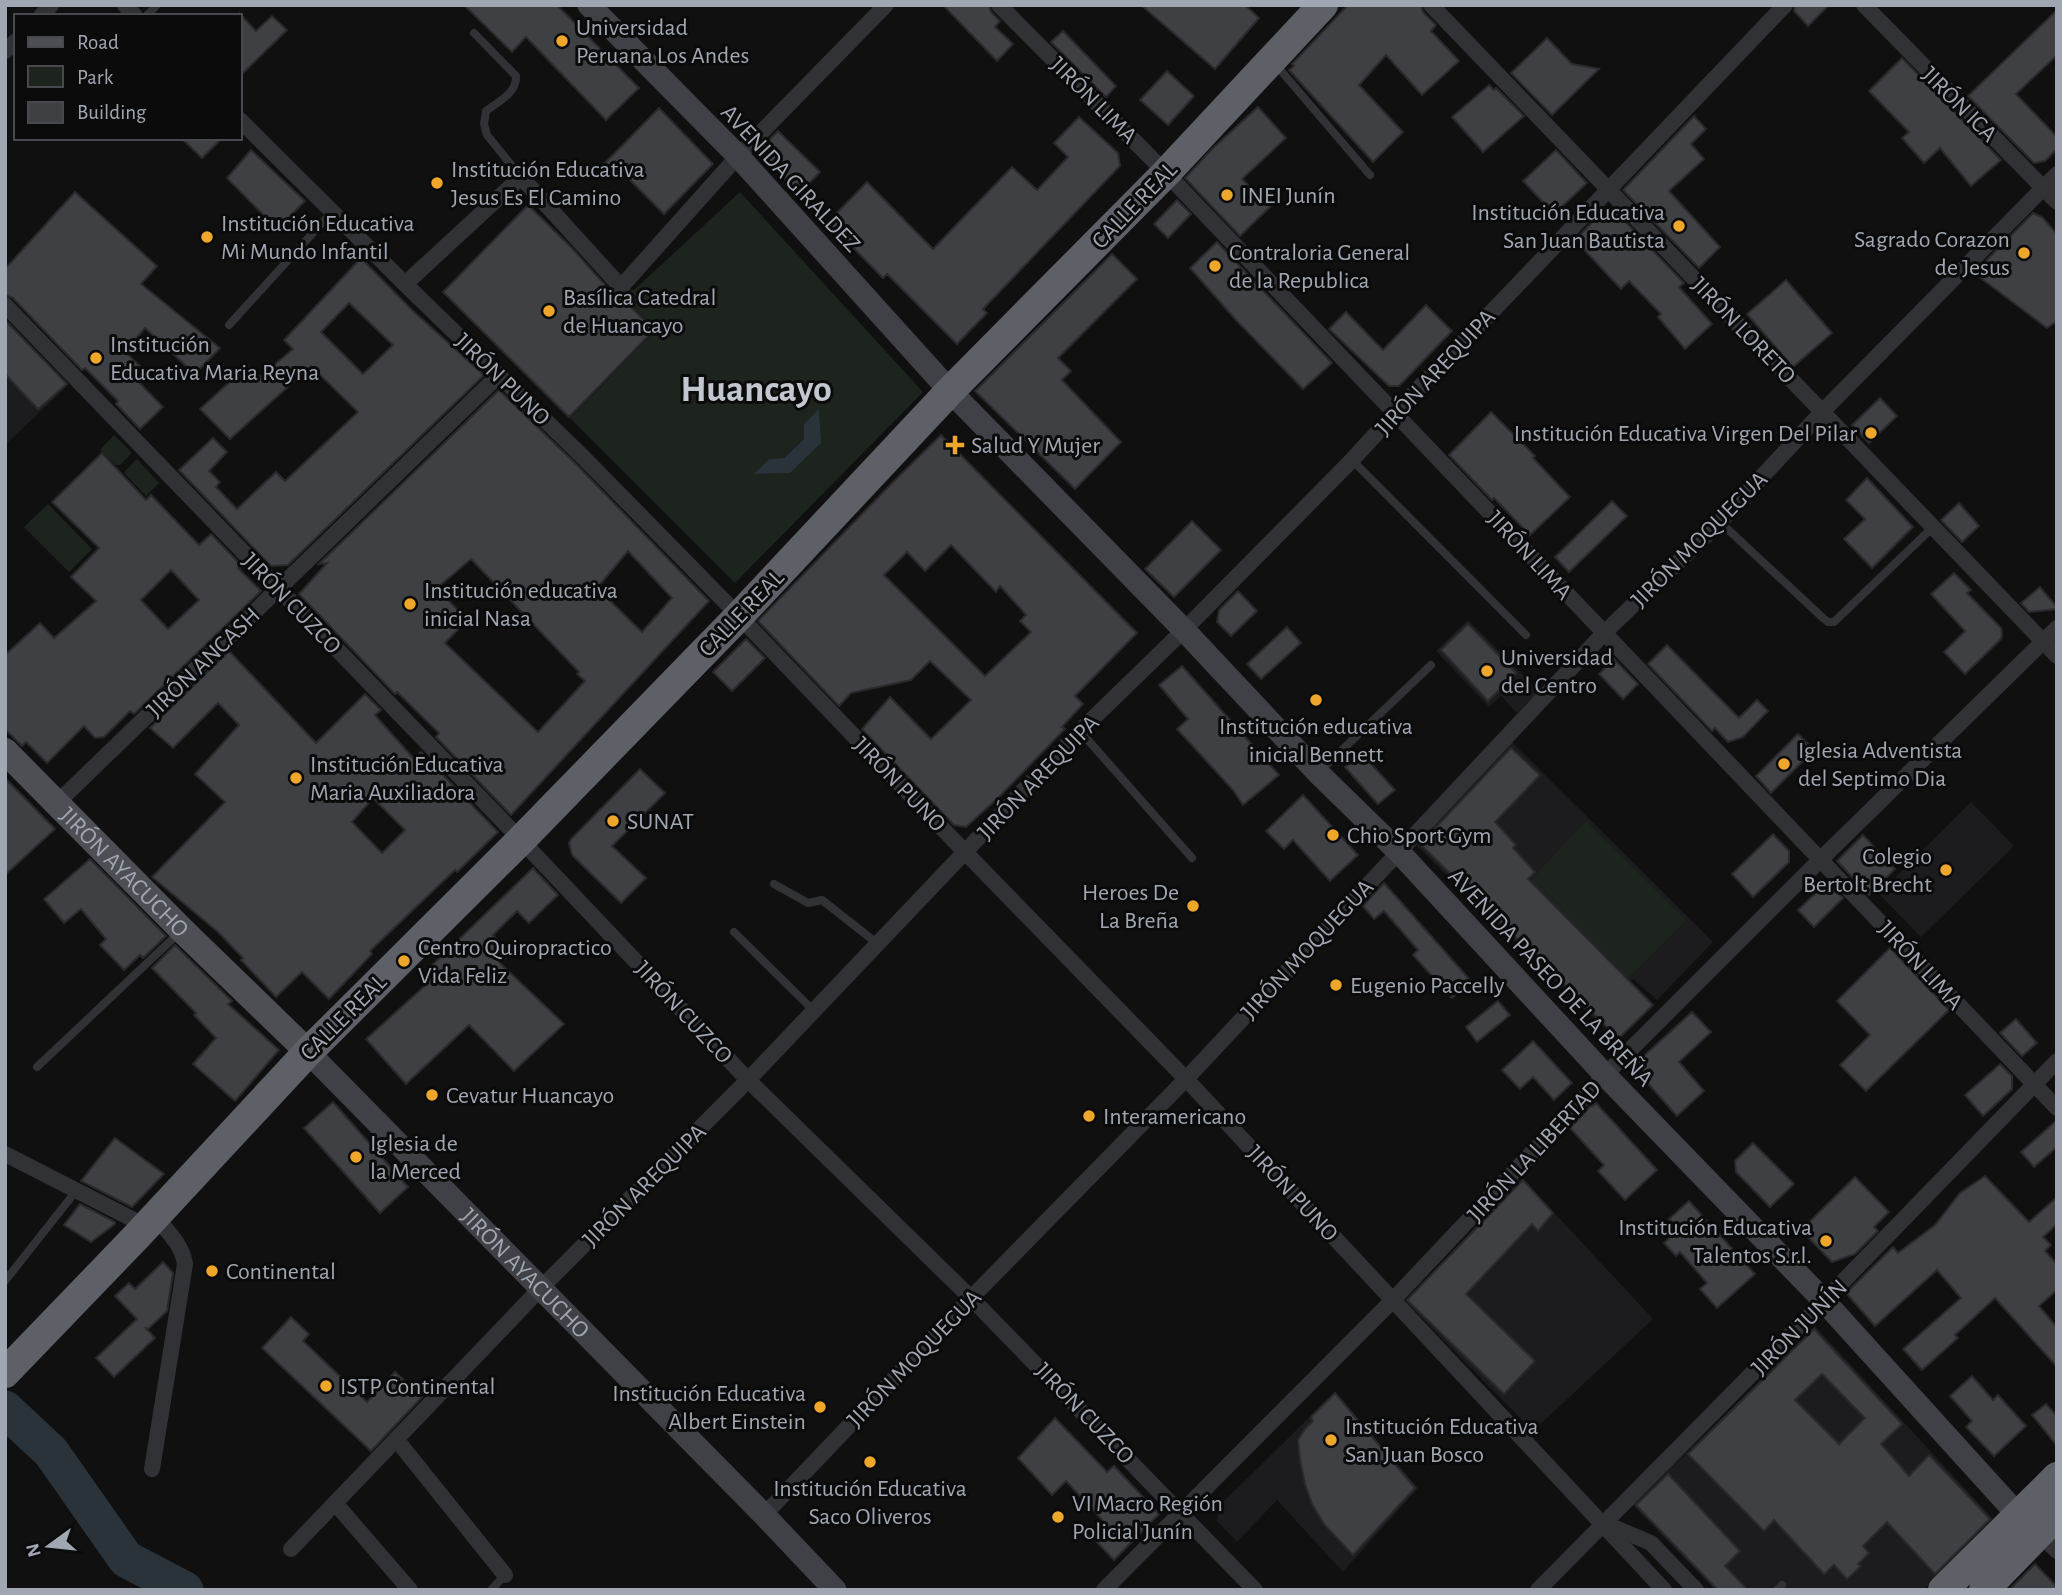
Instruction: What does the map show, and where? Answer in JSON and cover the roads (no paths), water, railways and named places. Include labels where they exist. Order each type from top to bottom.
[{"type":"highway","name":"CALLE REAL","points":[[5,1373],[308,1052],[521,840],[739,616],[950,391],[1166,173],[1323,5]]},
{"type":"highway","points":[[1984,1590],[2043,1529],[2057,1477]]},
{"type":"highway","points":[[1943,1590],[2043,1529]]},
{"type":"main road","name":"JIRÓN AYACUCHO","points":[[5,751],[182,930],[308,1052]]},
{"type":"street","name":"AVENIDA GIRALDEZ","points":[[589,5],[738,156],[950,391]]},
{"type":"street","points":[[405,284],[521,177],[621,288],[738,156],[886,5]]},
{"type":"street","name":"JIRÓN LIMA","points":[[999,5],[1166,173],[1396,412],[2057,1108]]},
{"type":"street","name":"JIRÓN LORETO","points":[[1431,5],[1823,411],[1931,528],[2057,656]]},
{"type":"street","name":"JIRÓN AREQUIPA","points":[[291,1549],[540,1289],[748,1080],[1080,731],[1352,460],[1785,5]]},
{"type":"street","name":"JIRÓN ICA","points":[[1864,5],[2057,202]]},
{"type":"street","name":"JIRÓN PUNO","points":[[242,122],[583,457],[739,616],[1185,1079],[1664,1590]]},
{"type":"street","name":"JIRÓN MOQUEGUA","points":[[764,1515],[1185,1079],[1604,633],[1720,522],[1823,411],[2057,174]]},
{"type":"street","name":"JIRÓN CUZCO","points":[[5,305],[521,840],[748,1080],[971,1298],[1255,1590]]},
{"type":"street","name":"JIRÓN ANCASH","points":[[57,803],[499,375]]},
{"type":"street","name":"AVENIDA PASEO DE LA BREÑA","points":[[950,391],[1184,630],[1318,773],[1398,851],[1605,1075],[2043,1529]]},
{"type":"street","name":"JIRÓN LA LIBERTAD","points":[[1104,1590],[1393,1300],[1605,1075],[2057,628]]},
{"type":"street","name":"JIRÓN AYACUCHO","points":[[308,1052],[835,1590]]},
{"type":"street","name":"JIRÓN JUNÍN","points":[[1538,1590],[2057,1061]]},
{"type":"street","points":[[5,1154],[177,1243],[183,1254],[185,1265],[152,1469]]},
{"type":"street","points":[[396,1439],[505,1575]]},
{"type":"street","points":[[335,1503],[410,1590]]},
{"type":"street","name":"JIRÓN PUNO","points":[[1603,1523],[1651,1543],[1696,1590]]},
{"type":"lane","points":[[474,33],[516,76],[514,90],[486,111],[484,124],[487,135],[521,177]]},
{"type":"lane","points":[[1272,60],[1370,175]]},
{"type":"lane","points":[[229,325],[332,212]]},
{"type":"lane","points":[[1352,460],[1526,635]]},
{"type":"lane","points":[[1720,522],[1828,622],[1838,620],[1931,528]]},
{"type":"lane","points":[[1318,773],[1431,665]]},
{"type":"lane","points":[[1080,731],[1192,858]]},
{"type":"lane","points":[[774,884],[808,903],[822,900],[878,944]]},
{"type":"lane","points":[[37,1067],[182,930]]},
{"type":"lane","points":[[734,932],[814,1011]]},
{"type":"lane","points":[[5,1281],[76,1191]]},
{"type":"lane","points":[[491,1590],[505,1575]]},
{"type":"waterway","points":[[5,1409],[51,1452],[126,1559],[185,1590]]},
{"type":"place","name":"Universidad Peruana Los Andes","points":[[562,41]]},
{"type":"place","name":"Institución Educativa Jesus Es El Camino","points":[[437,183]]},
{"type":"place","name":"INEI Junín","points":[[1227,195]]},
{"type":"place","name":"Institución Educativa San Juan Bautista","points":[[1679,226]]},
{"type":"place","name":"Institución Educativa Mi Mundo Infantil","points":[[207,237]]},
{"type":"place","name":"Sagrado Corazon de Jesus","points":[[2024,253]]},
{"type":"place","name":"Contraloria General de la Republica","points":[[1215,266]]},
{"type":"place","name":"Basílica Catedral de Huancayo","points":[[549,311]]},
{"type":"place","name":"Institución Educativa Maria Reyna","points":[[96,358]]},
{"type":"place","name":"Institución Educativa Virgen Del Pilar","points":[[1871,433]]},
{"type":"place","name":"Salud Y Mujer","points":[[955,445]]},
{"type":"place","name":"Institución educativa inicial Nasa","points":[[410,604]]},
{"type":"place","name":"Universidad del Centro","points":[[1487,671]]},
{"type":"place","name":"Institución educativa inicial Bennett","points":[[1316,700]]},
{"type":"place","name":"Iglesia Adventista del Septimo Dia","points":[[1784,764]]},
{"type":"place","name":"Institución Educativa Maria Auxiliadora","points":[[296,778]]},
{"type":"place","name":"SUNAT","points":[[613,821]]},
{"type":"place","name":"Chio Sport Gym","points":[[1333,835]]},
{"type":"place","name":"Colegio Bertolt Brecht","points":[[1946,870]]},
{"type":"place","name":"Heroes De La Breña","points":[[1193,906]]},
{"type":"place","name":"Centro Quiropractico Vida Feliz","points":[[404,961]]},
{"type":"place","name":"Eugenio Paccelly","points":[[1336,985]]},
{"type":"place","name":"Cevatur Huancayo","points":[[432,1095]]},
{"type":"place","name":"Interamericano","points":[[1089,1116]]},
{"type":"place","name":"Iglesia de la Merced","points":[[356,1157]]},
{"type":"place","name":"Institución Educativa Talentos S.r.l.","points":[[1826,1241]]},
{"type":"place","name":"Continental","points":[[212,1271]]},
{"type":"place","name":"ISTP Continental","points":[[326,1386]]},
{"type":"place","name":"Institución Educativa Albert Einstein","points":[[820,1407]]},
{"type":"place","name":"Institución Educativa San Juan Bosco","points":[[1331,1440]]},
{"type":"place","name":"Institución Educativa Saco Oliveros","points":[[870,1462]]},
{"type":"place","name":"VI Macro Región Policial Junín","points":[[1058,1517]]},
{"type":"district","name":"Huancayo","points":[[756,388]]}]
